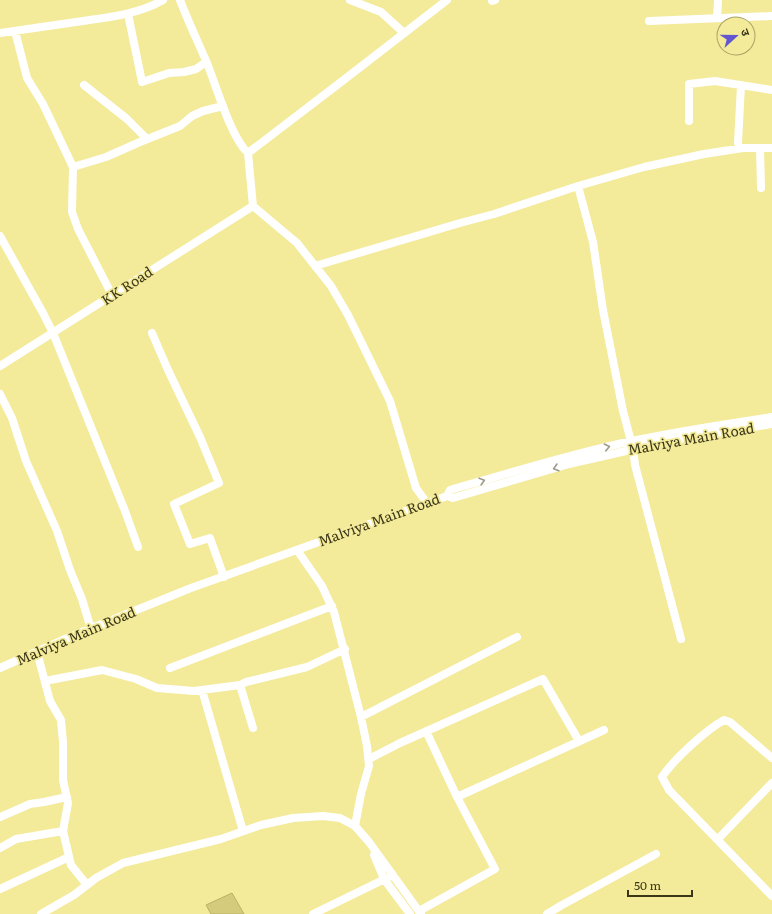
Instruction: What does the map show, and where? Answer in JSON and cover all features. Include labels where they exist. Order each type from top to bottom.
[{"type":"street","points":[[0,33],[128,14],[152,6],[163,0]]},
{"type":"street","points":[[180,0],[223,106],[242,148],[248,152]]},
{"type":"street","points":[[350,0],[381,12],[404,33]]},
{"type":"street","points":[[248,152],[330,91],[447,0]]},
{"type":"street","points":[[717,16],[718,0]]},
{"type":"street","points":[[128,14],[142,82],[169,73],[184,72],[196,69],[206,62]]},
{"type":"street","points":[[756,17],[772,16]]},
{"type":"street","points":[[649,21],[716,18]]},
{"type":"street","points":[[15,31],[28,78],[43,104],[73,166],[72,212],[85,242],[112,295]]},
{"type":"street","points":[[689,122],[689,84],[715,81],[772,90]]},
{"type":"street","points":[[84,85],[128,119],[146,139]]},
{"type":"street","points":[[738,143],[741,85]]},
{"type":"street","points":[[73,166],[106,157],[180,126],[192,116],[203,111],[223,106]]},
{"type":"street","points":[[315,266],[494,214],[578,186],[644,167],[704,154],[743,148],[772,148]]},
{"type":"street","points":[[760,148],[761,188]]},
{"type":"street","points":[[248,152],[253,206],[297,243],[331,286],[348,315],[390,401],[416,488],[427,503]]},
{"type":"street","points":[[578,186],[593,242],[603,310],[635,465],[681,639]]},
{"type":"street","name":"KK Road","points":[[0,366],[253,206]]},
{"type":"street","points":[[0,236],[43,312],[53,333],[138,546]]},
{"type":"street","points":[[152,333],[200,437],[219,483],[174,504],[190,544],[210,538],[224,577]]},
{"type":"street","points":[[0,394],[12,418],[26,461],[57,531],[70,570],[82,599],[91,629]]},
{"type":"street","points":[[632,445],[704,428],[772,418]]},
{"type":"street","name":"Malviya Main Road","points":[[0,668],[191,588],[447,496],[450,490],[569,464],[632,445],[674,440],[772,424]]},
{"type":"street","points":[[297,550],[322,586],[332,606],[345,649],[361,717],[369,766],[361,794],[355,826]]},
{"type":"street","points":[[170,668],[332,606]]},
{"type":"street","points":[[361,717],[516,637]]},
{"type":"street","points":[[45,681],[102,670],[136,679],[157,688],[194,691],[240,686],[246,682],[307,666],[345,649]]},
{"type":"street","points":[[37,652],[50,701],[61,720],[63,742],[63,780],[68,803],[63,831],[71,865],[87,885]]},
{"type":"street","points":[[369,759],[388,748],[543,679],[579,741]]},
{"type":"street","points":[[240,686],[254,728]]},
{"type":"street","points":[[202,690],[243,831]]},
{"type":"street","points":[[772,758],[730,722],[724,720],[712,726],[668,767],[662,776],[669,790],[772,896]]},
{"type":"street","points":[[457,797],[604,730]]},
{"type":"street","points":[[41,914],[74,895],[96,878],[124,863],[221,839],[261,825],[293,818],[323,816],[340,818],[355,826],[369,842],[420,913],[495,869],[457,797],[426,731]]},
{"type":"street","points":[[718,839],[772,783]]},
{"type":"street","points":[[0,817],[30,804],[66,797]]},
{"type":"street","points":[[0,848],[16,839],[63,831]]},
{"type":"street","points":[[369,842],[384,879],[410,914]]},
{"type":"street","points":[[548,914],[562,904],[656,854]]},
{"type":"street","points":[[0,889],[69,857]]},
{"type":"street","points":[[314,914],[393,875]]},
{"type":"building","points":[[232,893],[244,914],[211,914],[206,905]]}]
